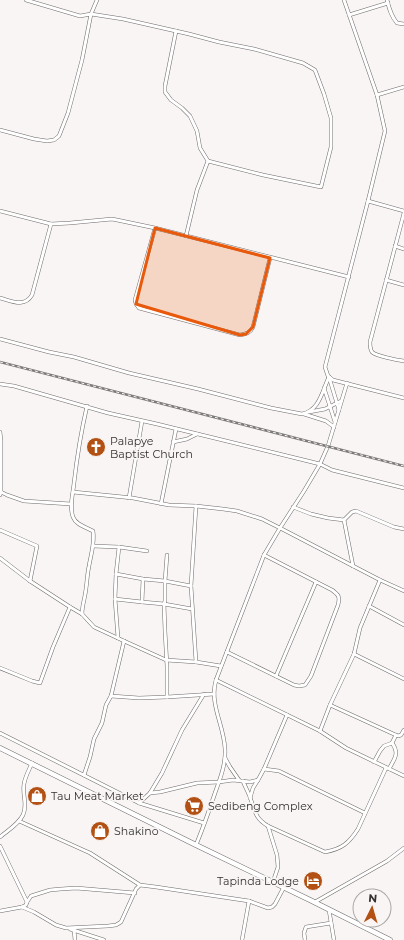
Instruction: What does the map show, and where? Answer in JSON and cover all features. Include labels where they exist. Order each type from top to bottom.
[{"type":"street","points":[[26,0],[80,16],[91,14],[123,20],[176,31],[219,42],[254,49],[303,63],[315,70],[331,118],[331,147],[321,187],[263,175],[208,161],[200,148],[196,131],[190,116],[171,100],[165,92],[176,31]]},
{"type":"street","points":[[0,130],[47,141],[54,140],[59,136],[68,113],[82,60],[91,14],[97,0]]},
{"type":"street","points":[[339,410],[325,367],[385,131],[377,95],[344,0]]},
{"type":"street","points":[[349,14],[387,1],[392,17],[397,23],[404,24]]},
{"type":"street","points":[[377,95],[404,87]]},
{"type":"street","points":[[186,236],[197,190],[208,161]]},
{"type":"street","points":[[368,201],[404,212],[370,342],[373,352],[377,354],[403,361],[404,356]]},
{"type":"street","points":[[0,211],[51,224],[112,219],[155,228],[349,277]]},
{"type":"street","points":[[0,298],[17,303],[23,303],[29,300],[32,295],[51,224]]},
{"type":"street","points":[[155,228],[135,300],[139,308],[240,335],[251,331],[253,327],[270,258]]},
{"type":"street","points":[[395,246],[404,249]]},
{"type":"street","points":[[386,280],[404,285]]},
{"type":"street","points":[[0,339],[129,373],[271,408],[302,414],[326,421],[334,427]]},
{"type":"street","points":[[329,377],[333,380],[404,398]]},
{"type":"street","points":[[302,414],[313,409],[320,399],[329,377]]},
{"type":"street","points":[[196,845],[223,770],[225,758],[224,739],[217,715],[214,694],[216,680],[264,555],[320,464],[328,446],[347,383]]},
{"type":"street","points":[[0,384],[14,386],[108,413],[320,464],[332,470],[404,488]]},
{"type":"street","points":[[324,388],[335,422]]},
{"type":"street","points":[[307,412],[316,411],[342,401]]},
{"type":"street","points":[[82,614],[93,546],[93,531],[78,524],[73,517],[71,504],[80,437],[86,406]]},
{"type":"street","points":[[129,498],[142,421]]},
{"type":"street","points":[[161,504],[176,429]]},
{"type":"street","points":[[0,432],[0,493],[24,501],[71,504]]},
{"type":"street","points":[[173,442],[187,439],[197,434]]},
{"type":"street","points":[[73,492],[129,498],[169,506],[196,506],[237,511],[262,519],[404,592]]},
{"type":"street","points":[[196,506],[191,586],[196,662]]},
{"type":"street","points":[[293,507],[311,514],[344,520]]},
{"type":"street","points":[[344,520],[352,512],[356,511],[394,527],[404,529]]},
{"type":"street","points":[[344,520],[353,566]]},
{"type":"street","points":[[0,530],[38,546],[30,581]]},
{"type":"street","points":[[93,546],[119,547],[147,551]]},
{"type":"street","points":[[118,638],[115,599],[119,547]]},
{"type":"street","points":[[167,555],[164,604],[167,698]]},
{"type":"street","points":[[227,652],[294,685],[305,685],[311,676],[340,599],[338,594],[332,590],[264,555]]},
{"type":"street","points":[[0,558],[30,581],[82,614],[94,627],[124,642],[166,660],[196,662],[221,666]]},
{"type":"street","points":[[116,574],[191,586]]},
{"type":"street","points":[[142,602],[144,579]]},
{"type":"street","points":[[320,731],[330,705],[354,654],[360,628],[380,580]]},
{"type":"street","points":[[276,676],[316,582]]},
{"type":"street","points":[[115,599],[164,604],[192,609]]},
{"type":"street","points":[[369,606],[404,625]]},
{"type":"street","points":[[0,668],[40,683],[70,607]]},
{"type":"street","points":[[84,775],[94,739],[102,723],[106,705],[112,696],[124,642]]},
{"type":"street","points":[[354,654],[404,679]]},
{"type":"street","points":[[216,680],[320,731],[346,748],[404,776]]},
{"type":"street","points":[[140,803],[150,793],[162,773],[182,730],[204,694]]},
{"type":"street","points":[[112,696],[167,698],[214,694]]},
{"type":"street","points":[[330,705],[398,736],[401,735],[404,730]]},
{"type":"street","points":[[250,798],[287,715]]},
{"type":"street","points":[[0,733],[140,803],[204,823]]},
{"type":"street","points":[[374,762],[384,746],[392,743],[396,735]]},
{"type":"street","points":[[225,758],[241,781],[250,798],[256,817],[261,822],[325,852],[333,851],[346,844],[353,838],[387,769],[396,756],[397,751],[392,743]]},
{"type":"street","points":[[0,748],[390,940]]},
{"type":"street","points":[[0,837],[19,821],[23,815],[25,808],[24,783],[32,763]]},
{"type":"street","points":[[264,769],[279,771],[365,813]]},
{"type":"street","points":[[150,793],[197,783],[227,780],[250,782],[258,780]]},
{"type":"street","points":[[19,821],[90,853],[140,885],[249,901],[268,908],[275,904],[284,887]]},
{"type":"street","points":[[268,826],[277,855],[278,867],[273,882]]},
{"type":"street","points":[[0,846],[26,902]]},
{"type":"street","points":[[314,902],[386,861],[404,848]]},
{"type":"street","points":[[66,928],[116,925],[121,922],[136,889],[140,885]]},
{"type":"street","points":[[0,911],[22,907],[26,905],[26,902],[31,896],[50,890],[76,888],[135,893]]},
{"type":"street","points":[[242,940],[249,901]]},
{"type":"street","points":[[22,907],[56,925],[104,940]]},
{"type":"street","points":[[329,910],[334,940]]},
{"type":"street","points":[[305,940],[304,933],[306,927],[331,923]]},
{"type":"street","points":[[74,930],[75,940]]},
{"type":"highlighted area","points":[[155,228],[270,258],[253,327],[246,334],[240,335],[136,304]]},
{"type":"railway","points":[[0,362],[404,466]]},
{"type":"place","name":"Palapye Baptist Church","points":[[96,447]]},
{"type":"place","name":"Tau Meat Market","points":[[37,796]]},
{"type":"place","name":"Sedibeng Complex","points":[[194,806]]},
{"type":"place","name":"Shakino","points":[[100,831]]},
{"type":"place","name":"Tapinda Lodge","points":[[313,881]]}]
